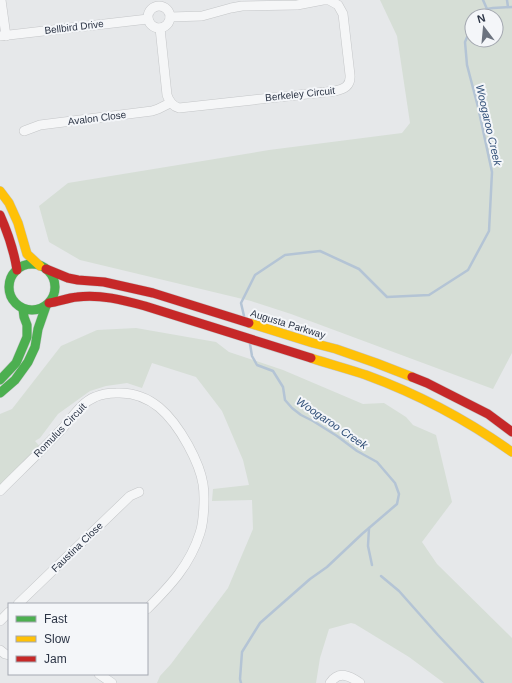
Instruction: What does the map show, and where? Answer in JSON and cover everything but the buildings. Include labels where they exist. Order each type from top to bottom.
[{"type":"main road","points":[[0,191],[9,203],[18,223],[27,254],[43,267],[55,281],[53,297],[38,329],[35,346],[28,362],[15,380],[0,393]]},
{"type":"main road","points":[[0,215],[16,258],[14,273],[9,283],[9,302],[23,309],[31,311],[39,310],[48,305],[77,297],[94,296],[116,299],[146,306],[366,375],[419,397],[489,436],[512,452]]},
{"type":"main road","points":[[0,284],[22,266],[34,264],[43,267]]},
{"type":"main road","name":"Augusta Parkway","points":[[43,267],[68,278],[104,282],[153,293],[312,343],[336,349],[376,363],[427,384],[488,414],[512,432]]},
{"type":"main road","points":[[0,380],[16,363],[27,337],[27,325],[23,309]]},
{"type":"street","points":[[1,0],[3,36]]},
{"type":"street","name":"Berkeley Circuit","points":[[170,17],[202,16],[242,6],[297,5],[329,0],[338,5],[343,14],[351,79],[347,87],[335,91],[179,108],[170,103]]},
{"type":"street","points":[[157,3],[169,12],[170,20],[163,28],[152,26],[148,19],[150,12],[157,3]]},
{"type":"street","name":"Bellbird Drive","points":[[3,36],[148,19]]},
{"type":"street","points":[[160,28],[167,95],[170,103]]},
{"type":"street","name":"Avalon Close","points":[[24,131],[40,125],[152,111],[170,103]]},
{"type":"street","name":"Romulus Circuit","points":[[0,491],[81,408],[94,397],[110,393],[125,392],[151,401],[160,408],[183,435],[195,457],[203,483],[204,506],[200,532],[188,562],[168,588],[148,608]]},
{"type":"street","name":"Faustina Close","points":[[19,603],[130,496],[139,492]]},
{"type":"street","points":[[0,621],[8,613]]},
{"type":"street","points":[[100,675],[112,683]]},
{"type":"street","points":[[330,683],[336,677],[341,675],[346,675],[360,683]]},
{"type":"shaded area","points":[[380,0],[512,0],[512,353],[493,389],[291,314],[251,301],[80,260],[49,242],[39,206],[68,183],[269,150],[402,133],[410,123],[397,36]]},
{"type":"shaded area","points":[[136,328],[216,342],[229,352],[283,370],[363,404],[384,403],[406,417],[413,425],[436,435],[452,502],[422,542],[437,564],[512,638],[512,683],[444,683],[409,657],[351,623],[329,629],[320,658],[316,683],[157,683],[160,676],[171,664],[228,588],[253,529],[252,500],[212,501],[213,489],[249,485],[243,460],[222,411],[196,377],[152,363],[142,388],[127,383],[106,386],[90,391],[58,414],[40,438],[35,441],[42,449],[0,490],[0,414],[12,409],[61,346],[97,330]]},
{"type":"waterway","points":[[483,0],[487,8]]},
{"type":"waterway","name":"Woogaroo Creek","points":[[507,0],[508,7]]},
{"type":"waterway","name":"Woogaroo Creek","points":[[493,8],[512,7]]},
{"type":"waterway","name":"Woogaroo Creek","points":[[244,316],[241,303],[255,275],[285,255],[320,251],[359,269],[387,297],[429,295],[468,270],[489,231],[492,172],[467,65],[466,48]]},
{"type":"waterway","name":"Woogaroo Creek","points":[[241,683],[242,652],[260,623],[310,579],[327,567],[397,504],[399,494],[395,483],[377,462],[357,451],[337,436],[292,408],[285,400],[283,387],[273,371],[257,365],[252,356],[250,344]]},
{"type":"waterway","points":[[369,528],[368,546],[372,565]]},
{"type":"waterway","points":[[381,576],[399,591],[483,683]]},
{"type":"traffic: fast","points":[[27,264],[37,264],[45,268],[51,274],[55,282],[55,287],[55,292],[51,300],[45,306],[37,310],[27,310],[19,306],[13,300],[9,292],[9,282],[13,274],[19,268],[27,264]]},
{"type":"traffic: fast","points":[[0,393],[15,380],[28,362],[35,347],[38,329],[46,306]]},
{"type":"traffic: fast","points":[[0,380],[16,363],[27,337],[27,325],[23,309]]},
{"type":"traffic: slow","points":[[0,191],[9,203],[18,223],[27,254],[40,266]]},
{"type":"traffic: slow","points":[[249,323],[336,349],[412,377]]},
{"type":"traffic: slow","points":[[311,358],[366,375],[423,399],[478,429],[512,452]]},
{"type":"traffic: jam","points":[[0,215],[6,229],[17,270]]},
{"type":"traffic: jam","points":[[46,269],[68,278],[104,282],[153,293],[249,323]]},
{"type":"traffic: jam","points":[[49,303],[86,296],[120,300],[145,306],[311,358]]},
{"type":"traffic: jam","points":[[412,377],[488,414],[512,432]]}]
